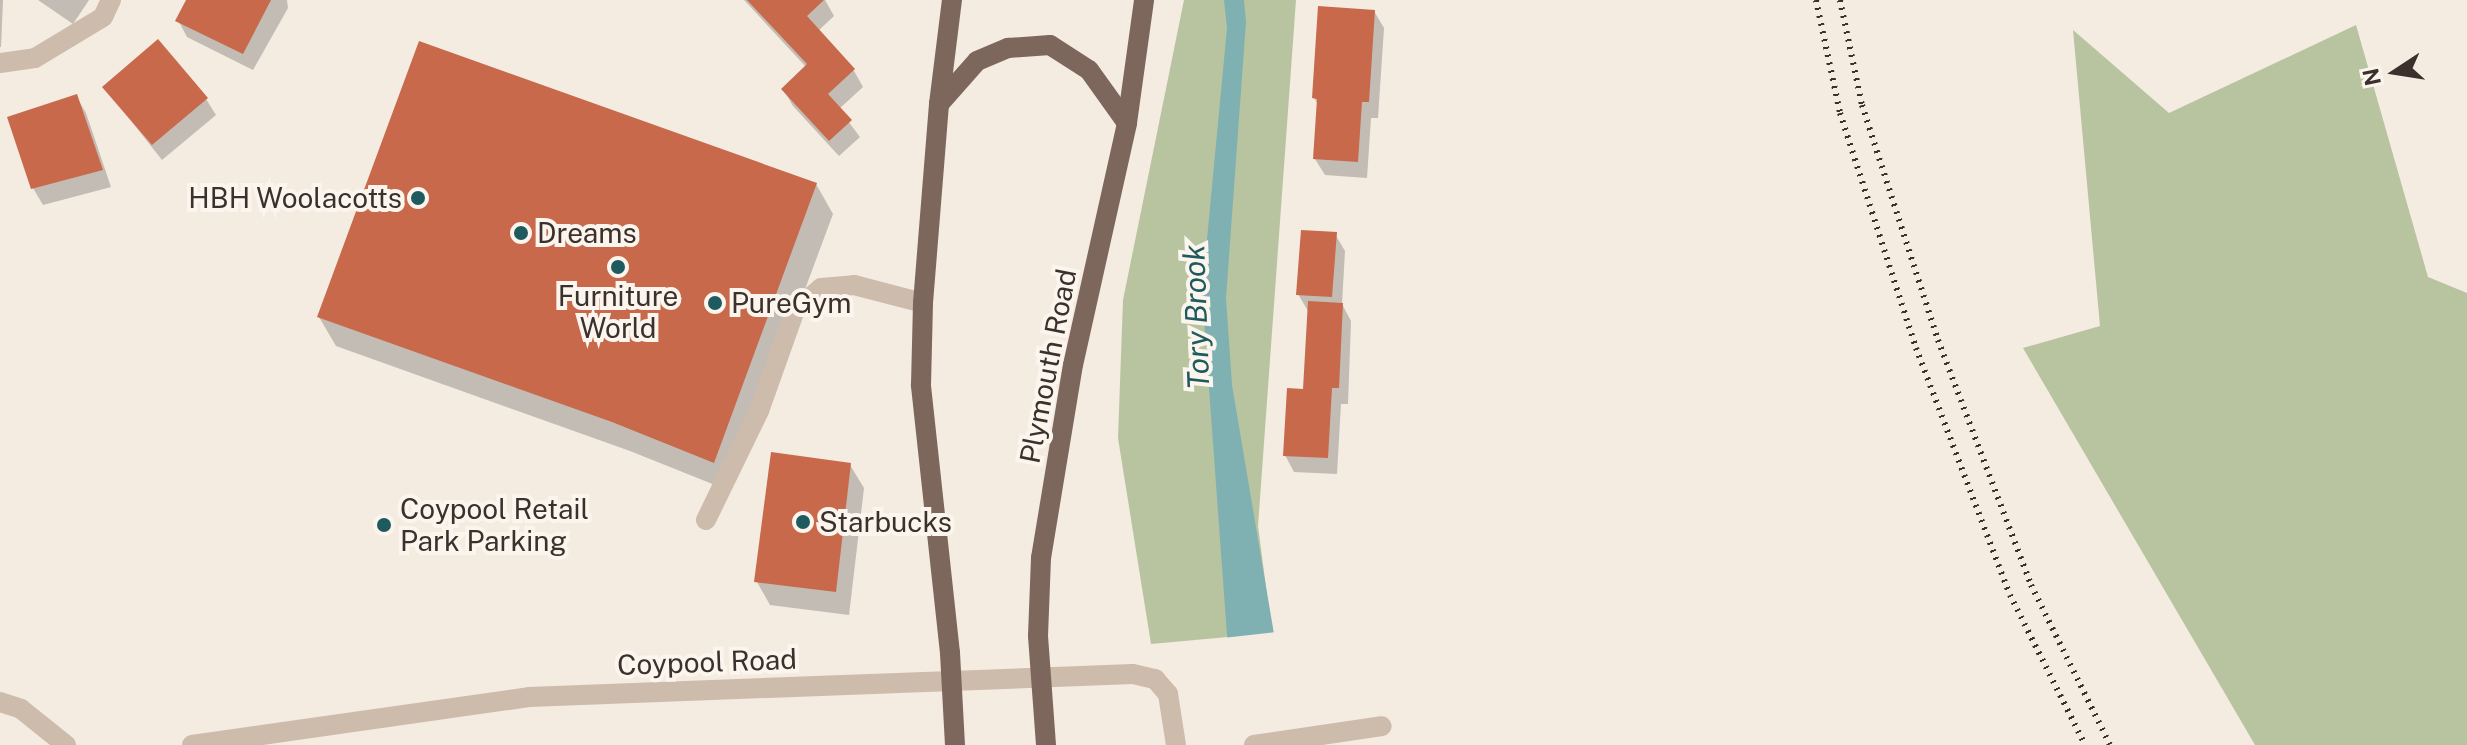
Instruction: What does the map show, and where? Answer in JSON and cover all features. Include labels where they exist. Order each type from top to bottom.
[{"type":"main road","points":[[952,0],[939,104],[923,303],[923,416],[950,653],[955,745]]},
{"type":"main road","name":"Plymouth Road","points":[[1046,745],[1038,636],[1041,558],[1071,377],[1127,123],[1144,0]]},
{"type":"main road","points":[[939,104],[977,61],[1008,48],[1050,45],[1089,70],[1127,123]]},
{"type":"street","points":[[0,63],[35,58],[103,17],[111,0]]},
{"type":"street","points":[[706,520],[759,411],[795,310],[821,288],[854,285],[923,303]]},
{"type":"street","name":"Coypool Road","points":[[192,745],[387,714],[529,697],[1133,674],[1155,679],[1168,694],[1176,745]]},
{"type":"street","points":[[0,702],[21,709],[66,745]]},
{"type":"street","points":[[1254,745],[1382,726]]},
{"type":"green space","points":[[1184,0],[1296,0],[1258,526],[1272,633],[1151,644],[1118,438],[1123,300]]},
{"type":"green space","points":[[2356,25],[2428,277],[2467,293],[2467,745],[2255,745],[2023,348],[2100,326],[2073,30],[2169,113]]},
{"type":"water","points":[[1224,0],[1244,0],[1246,22],[1226,298],[1232,385],[1288,717],[1235,745],[1202,292],[1227,28]]},
{"type":"pier","points":[[1276,632],[1293,745],[1231,745],[1223,638]]},
{"type":"building","points":[[186,0],[271,0],[243,54],[175,21]]},
{"type":"building","points":[[747,0],[824,0],[807,16],[855,69],[828,94],[852,120],[829,141],[781,89],[807,64]]},
{"type":"building","points":[[1318,6],[1375,10],[1369,102],[1362,102],[1358,162],[1313,159],[1317,99],[1312,98]]},
{"type":"building","points":[[158,39],[208,98],[152,145],[102,87]]},
{"type":"building","points":[[419,41],[817,183],[714,463],[612,422],[317,317]]},
{"type":"building","points":[[77,94],[103,170],[31,189],[7,117]]},
{"type":"building","points":[[1301,230],[1337,232],[1332,297],[1296,295]]},
{"type":"building","points":[[1308,301],[1343,303],[1339,388],[1332,388],[1328,458],[1283,456],[1287,388],[1303,389]]},
{"type":"building","name":"Starbucks","points":[[771,452],[851,463],[836,592],[754,582]]},
{"type":"railway","points":[[1816,0],[1840,113],[1916,348],[2010,595],[2085,745]]},
{"type":"railway","points":[[1840,0],[1862,105],[1938,340],[2031,585],[2110,745]]},
{"type":"place","name":"HBH Woolacotts","points":[[418,198]]},
{"type":"place","name":"Dreams","points":[[521,233]]},
{"type":"place","name":"Furniture World","points":[[618,267]]},
{"type":"place","name":"PureGym","points":[[715,303]]},
{"type":"place","name":"Starbucks","points":[[803,522]]},
{"type":"place","name":"Coypool Retail Park Parking","points":[[384,525]]},
{"type":"water label","name":"Tory Brook","points":[[1196,317]]}]
